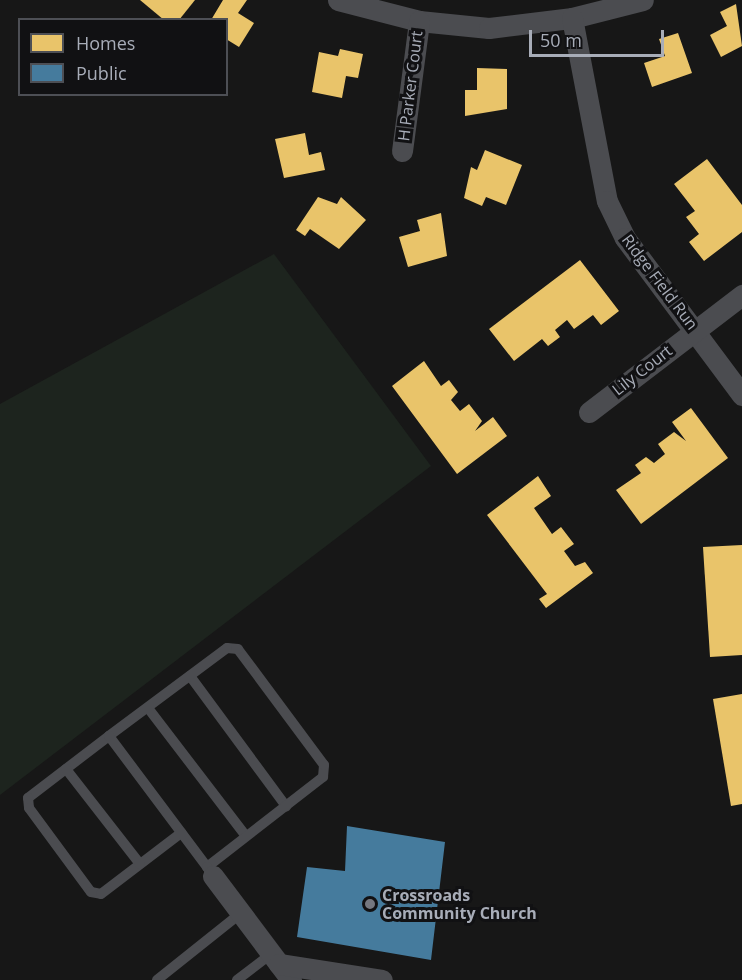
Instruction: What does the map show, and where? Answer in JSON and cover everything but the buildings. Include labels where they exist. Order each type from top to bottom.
[{"type":"street","points":[[338,0],[419,21],[489,28],[572,18],[643,0]]},
{"type":"street","name":"Ridge Field Run","points":[[572,18],[608,201],[625,238],[696,329],[742,395]]},
{"type":"street","name":"H Parker Court","points":[[402,150],[419,21]]},
{"type":"street","name":"Lily Court","points":[[589,411],[742,295]]},
{"type":"street","points":[[210,871],[281,966],[382,980]]},
{"type":"lane","points":[[109,736],[182,833],[210,871],[246,836],[323,777],[324,765],[238,649],[227,648],[109,736],[28,798],[29,808],[92,892],[101,894],[182,833]]},
{"type":"lane","points":[[190,676],[286,806]]},
{"type":"lane","points":[[148,708],[246,836]]},
{"type":"lane","points":[[66,769],[140,864]]},
{"type":"lane","points":[[157,980],[241,913]]},
{"type":"lane","points":[[237,980],[281,966]]},
{"type":"shaded area","points":[[274,254],[431,466],[0,795],[0,404]]},
{"type":"place","name":"Crossroads Community Church","points":[[370,904]]}]
